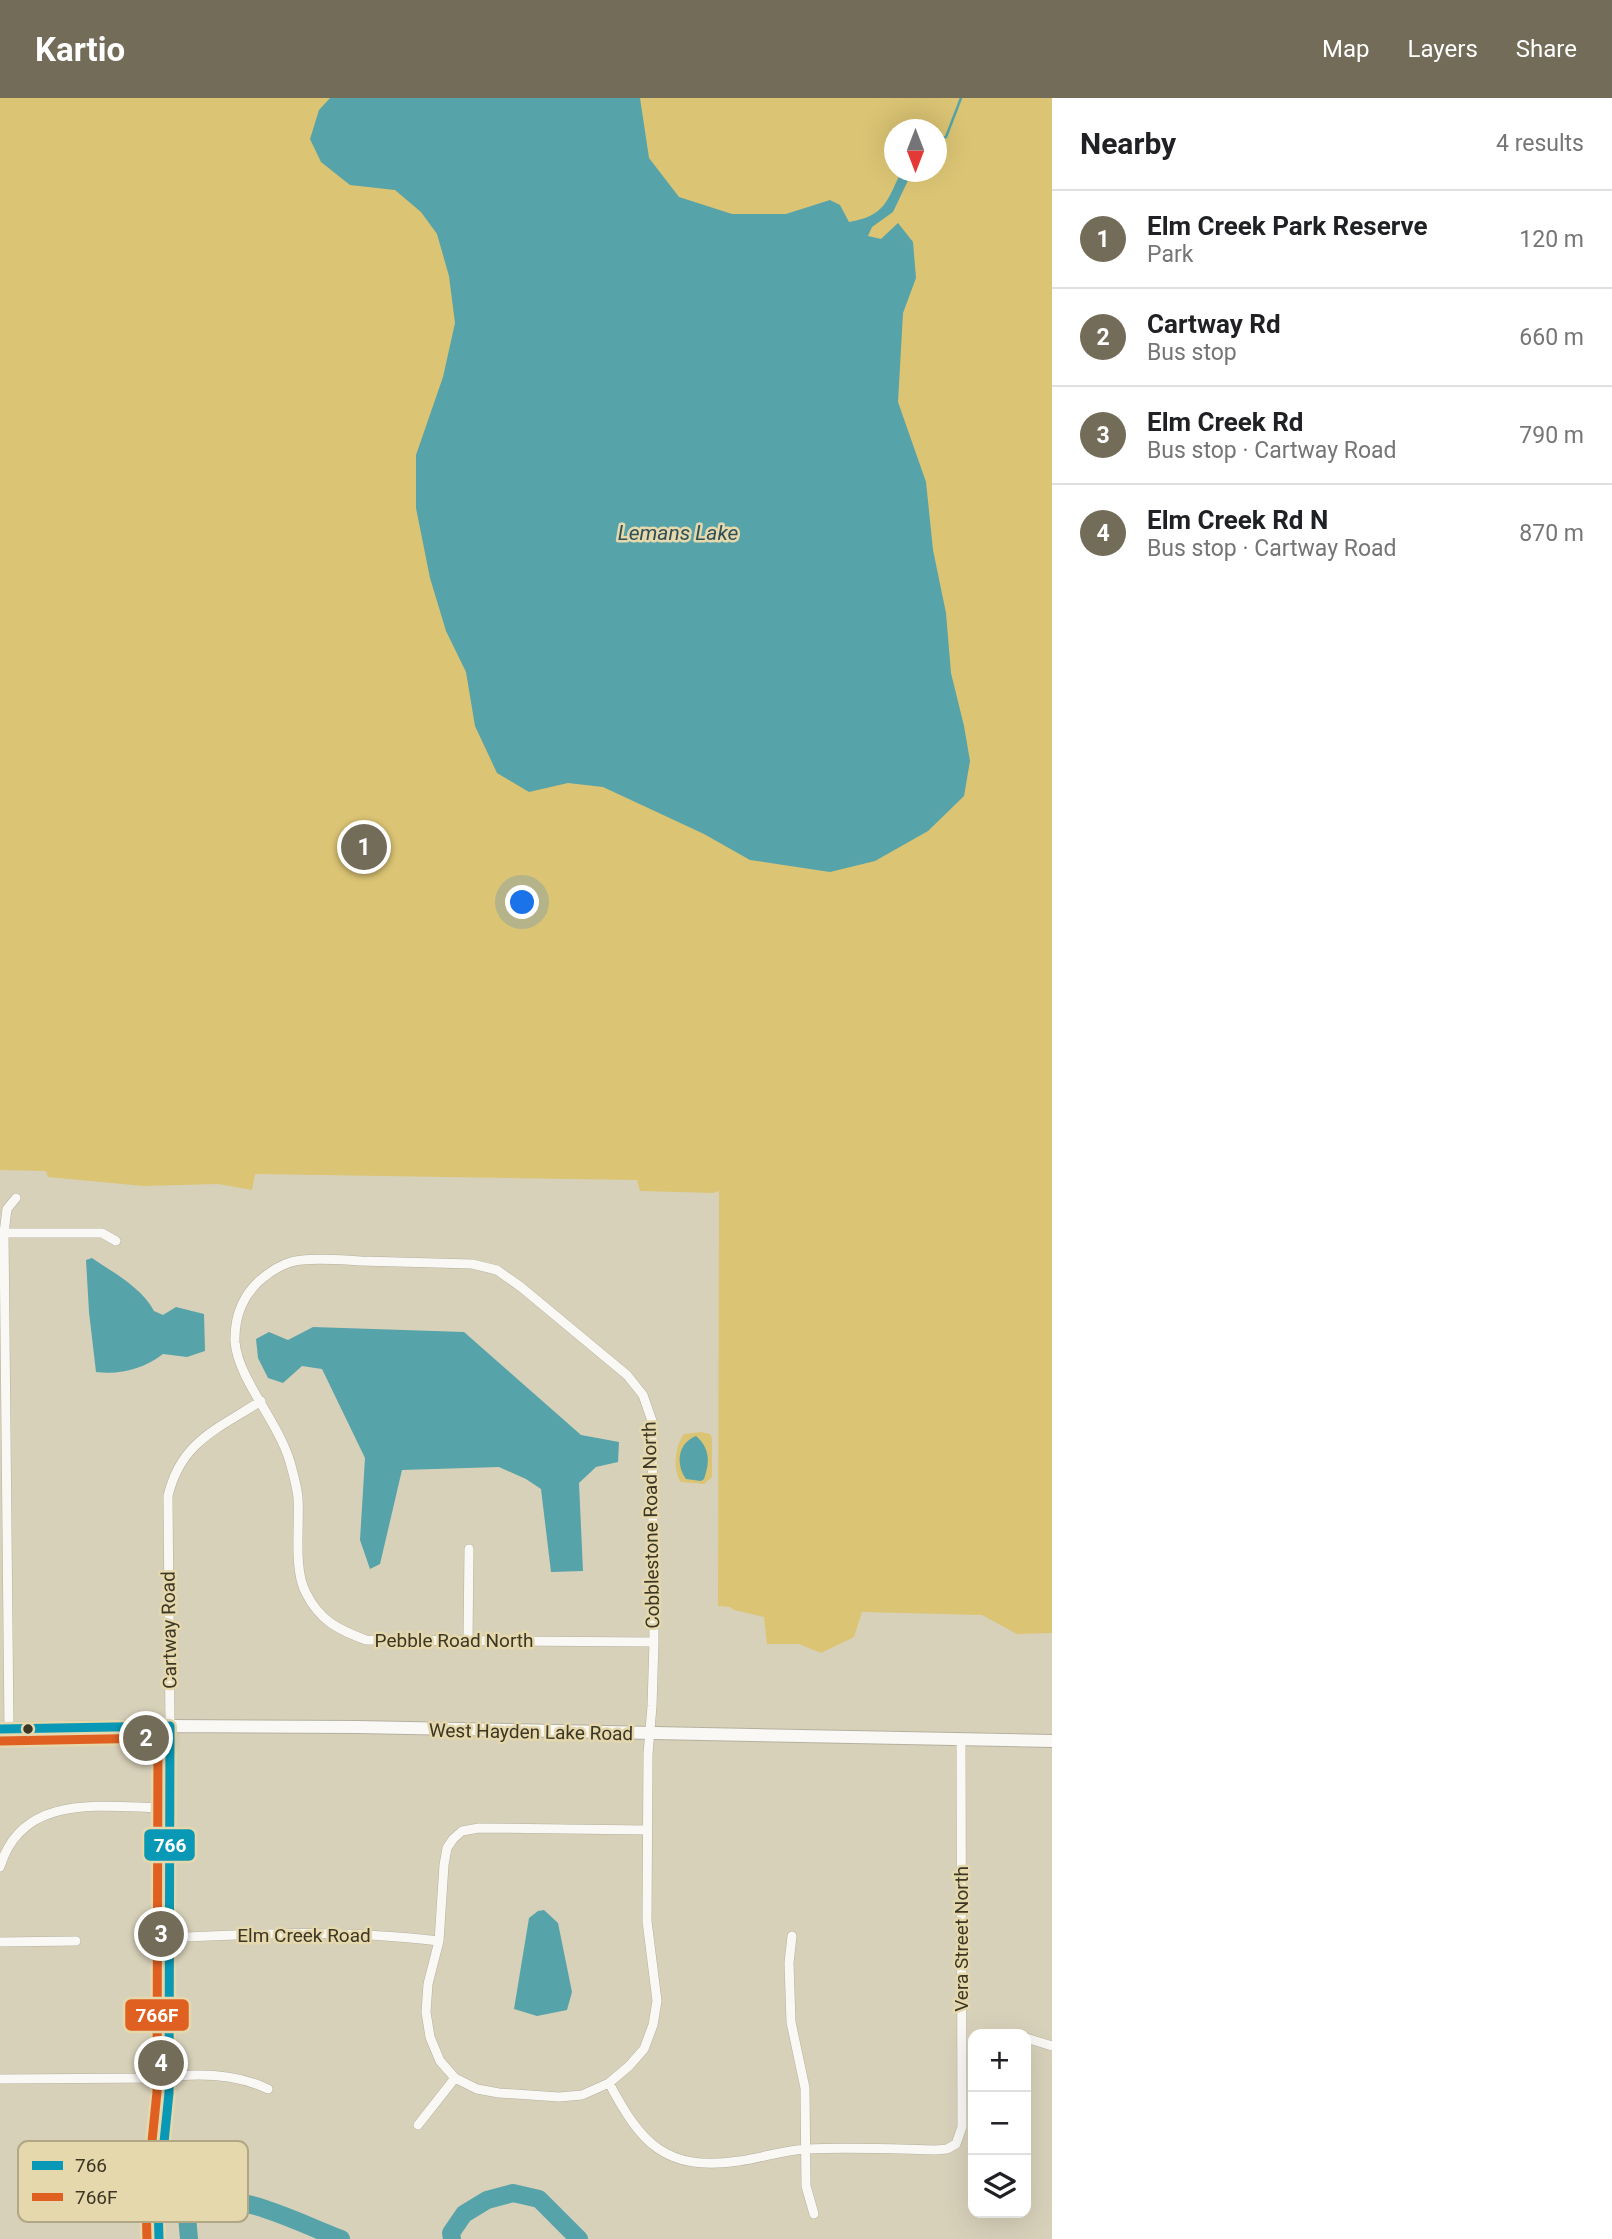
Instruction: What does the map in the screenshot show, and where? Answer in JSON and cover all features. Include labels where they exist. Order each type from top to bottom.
[{"type":"main road","name":"West Hayden Lake Road","points":[[5,1729],[357,1727],[649,1735],[1052,1741]]},
{"type":"street","points":[[5,1729],[4,1233],[7,1209],[16,1198]]},
{"type":"street","points":[[4,1233],[102,1233],[116,1241]]},
{"type":"street","name":"Cobblestone Road North","points":[[261,1401],[240,1366],[235,1340],[239,1313],[249,1291],[274,1269],[302,1260],[322,1259],[472,1264],[497,1270],[521,1287],[626,1376],[643,1395],[652,1421],[654,1642],[646,1830],[647,1922],[657,2001],[653,2025],[644,2049],[609,2083]]},
{"type":"street","name":"Pebble Road North","points":[[261,1401],[280,1433],[298,1496],[300,1568],[304,1591],[320,1615],[341,1632],[366,1640],[654,1642]]},
{"type":"street","name":"Cartway Road","points":[[165,2141],[169,2076],[168,1496],[172,1480],[187,1452],[202,1437],[261,1401]]},
{"type":"street","points":[[468,1640],[469,1549]]},
{"type":"street","name":"Vera Street North","points":[[807,2149],[936,2150],[957,2144],[961,2127],[967,2038],[961,1739]]},
{"type":"street","points":[[0,1867],[5,1851],[14,1837],[41,1815],[73,1808],[170,1808]]},
{"type":"street","points":[[646,1830],[480,1828],[461,1831],[447,1848],[439,1941],[428,1984],[426,2012],[430,2037],[440,2061],[455,2078],[477,2089],[499,2094],[559,2098],[582,2095],[609,2083],[634,2127],[660,2151],[679,2159],[712,2163],[736,2162],[807,2149]]},
{"type":"street","name":"Elm Creek Road","points":[[169,1938],[273,1932],[396,1935],[439,1941]]},
{"type":"street","points":[[792,1936],[789,1963],[791,2022],[805,2088],[806,2186],[814,2214]]},
{"type":"street","points":[[0,1942],[76,1941]]},
{"type":"street","points":[[1031,2040],[1052,2046]]},
{"type":"street","points":[[0,2079],[169,2076],[235,2078],[251,2080],[268,2088]]},
{"type":"street","points":[[418,2125],[455,2078]]},
{"type":"shaded area","points":[[0,98],[1052,98],[1052,1633],[1017,1634],[982,1615],[862,1612],[854,1637],[821,1653],[799,1644],[767,1644],[764,1617],[718,1606],[719,1191],[640,1191],[637,1180],[255,1174],[252,1190],[218,1184],[143,1186],[48,1177],[46,1171],[0,1170]]},
{"type":"shaded area","points":[[684,1434],[710,1434],[712,1438],[712,1477],[704,1484],[681,1482],[676,1471],[678,1445]]},
{"type":"water","name":"Lemans Lake","points":[[330,98],[640,98],[649,158],[679,197],[732,214],[786,214],[830,200],[840,205],[849,222],[878,211],[896,182],[907,182],[893,212],[872,227],[868,236],[881,239],[898,223],[913,242],[916,278],[903,313],[898,402],[926,482],[933,550],[946,613],[951,673],[970,761],[964,796],[928,831],[875,861],[830,872],[750,860],[704,834],[603,787],[568,783],[529,792],[497,773],[475,726],[466,672],[446,631],[430,578],[416,508],[416,455],[443,377],[455,323],[449,276],[437,234],[421,212],[395,190],[350,185],[321,162],[310,139],[319,110]]},
{"type":"water","points":[[92,1258],[135,1288],[154,1311],[163,1315],[176,1307],[204,1314],[205,1351],[187,1357],[163,1354],[148,1364],[131,1370],[96,1372],[86,1260]]},
{"type":"water","points":[[313,1327],[464,1332],[581,1435],[619,1442],[618,1462],[596,1467],[579,1483],[583,1571],[551,1572],[541,1489],[499,1467],[402,1470],[380,1564],[370,1569],[360,1540],[365,1458],[322,1369],[302,1366],[283,1383],[268,1378],[258,1358],[256,1339],[269,1332],[288,1340]]},
{"type":"water","points":[[696,1436],[704,1445],[708,1456],[706,1473],[701,1481],[686,1479],[680,1467],[682,1449]]},
{"type":"water","points":[[544,1910],[558,1923],[572,1992],[567,2010],[537,2016],[514,2009],[529,1918]]},
{"type":"waterway","points":[[947,134],[961,98]]},
{"type":"waterway","points":[[452,2239],[451,2233],[464,2214],[487,2200],[513,2193],[539,2199],[579,2239]]},
{"type":"waterway","points":[[248,2204],[341,2239]]},
{"type":"waterway","points":[[188,2222],[189,2239]]},
{"type":"transit line","name":"766","points":[[0,1729],[170,1726],[169,2093],[164,2141]]},
{"type":"transit line","name":"766F","points":[[0,1741],[158,1738],[157,2092],[152,2141]]},
{"type":"transit line","name":"766F","points":[[147,2222],[147,2239]]},
{"type":"transit line","name":"766","points":[[159,2222],[159,2239]]},
{"type":"place","name":"Elm Creek Park Reserve","points":[[364,847]]},
{"type":"place","name":"Cartway Rd","points":[[146,1738]]},
{"type":"place","name":"Elm Creek Rd","points":[[161,1934]]},
{"type":"place","name":"Elm Creek Rd N","points":[[161,2063]]}]
